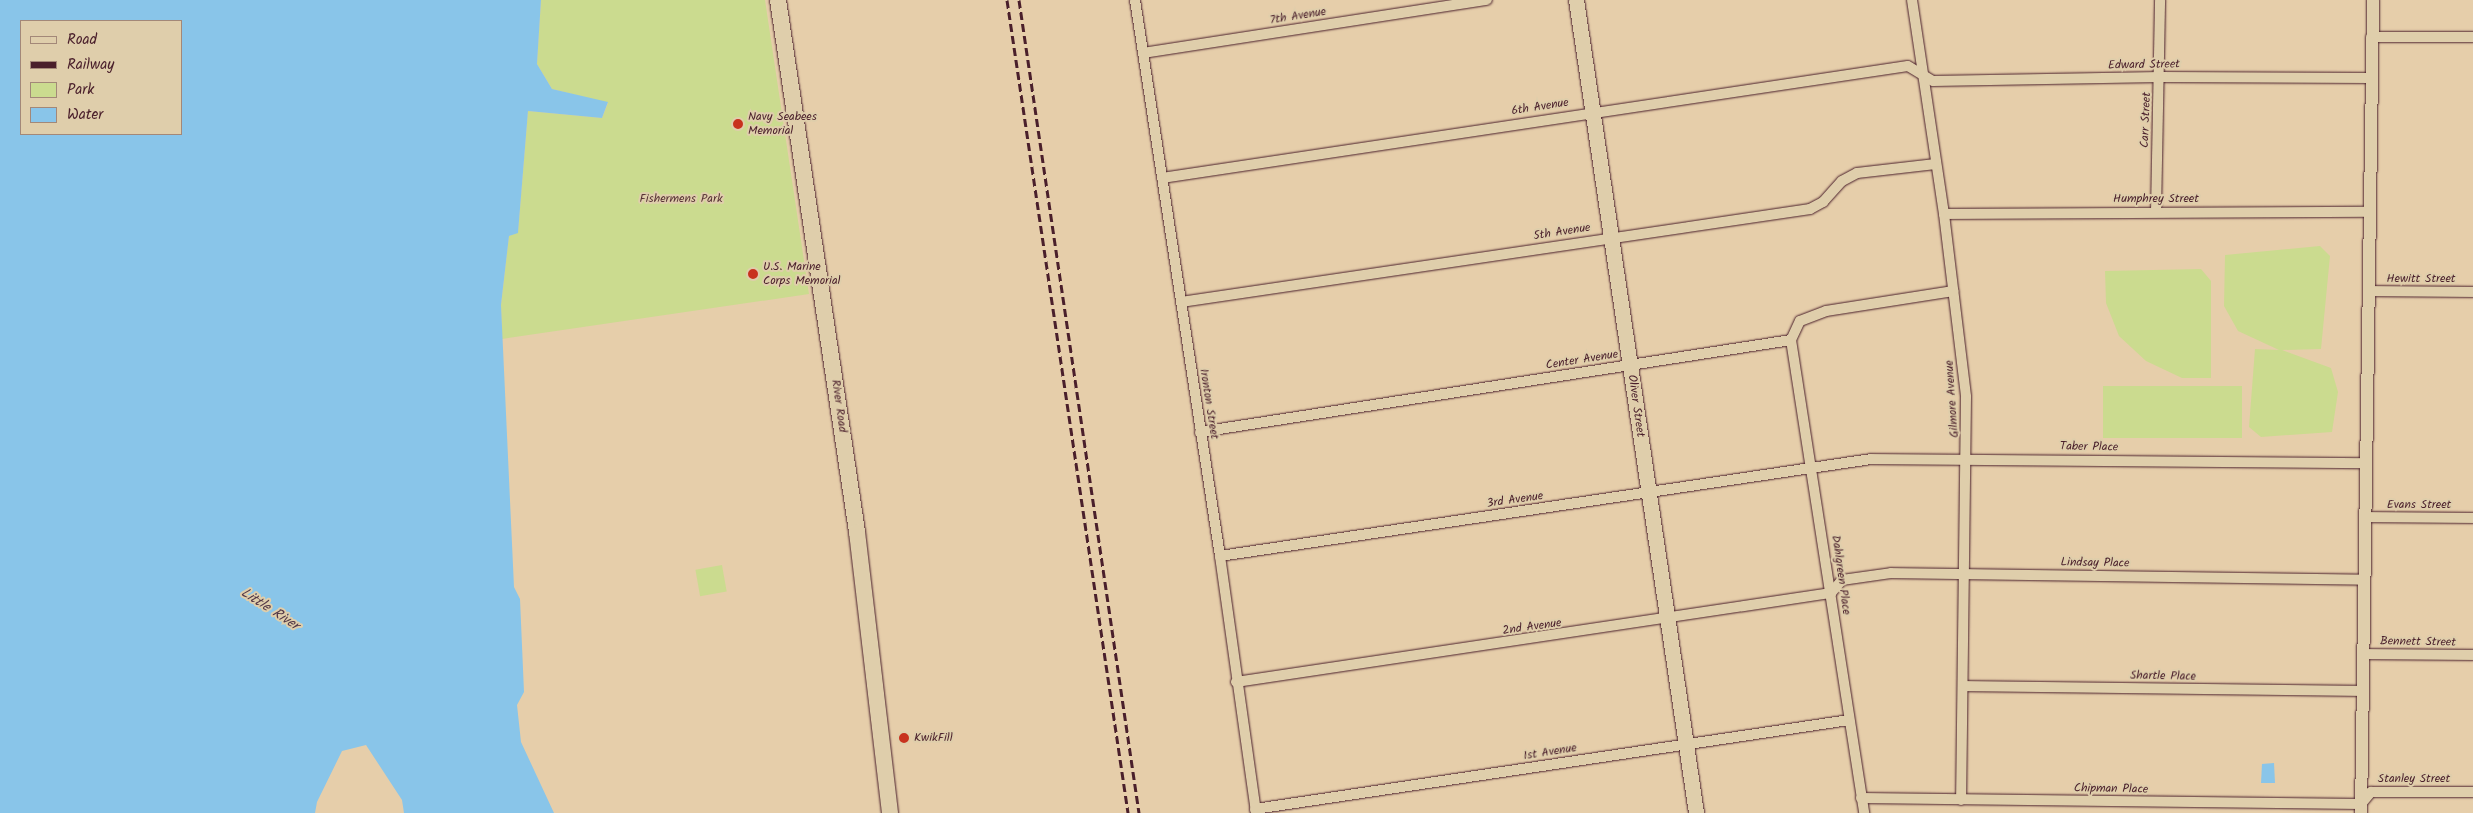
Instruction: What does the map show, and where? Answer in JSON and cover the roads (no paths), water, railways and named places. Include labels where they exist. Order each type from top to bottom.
[{"type":"main road","name":"River Road","points":[[778,0],[857,532],[890,813]]},
{"type":"main road","name":"Oliver Street","points":[[1576,0],[1696,813]]},
{"type":"street","name":"Ironton Street","points":[[1134,0],[1220,556],[1236,682],[1256,811]]},
{"type":"street","name":"7th Avenue","points":[[1143,53],[1487,0]]},
{"type":"street","name":"Gilmore Avenue","points":[[1912,0],[1921,72],[1944,214],[1966,397],[1967,458],[1961,800]]},
{"type":"street","name":"Carr Street","points":[[2156,212],[2160,0]]},
{"type":"street","points":[[2361,809],[2373,0]]},
{"type":"street","points":[[2371,37],[2473,37]]},
{"type":"street","name":"6th Avenue","points":[[1162,178],[1908,66],[1921,72]]},
{"type":"street","name":"Edward Street","points":[[1921,72],[1933,81],[2160,77],[2371,78]]},
{"type":"street","name":"5th Avenue","points":[[1181,302],[1810,209],[1823,202],[1842,181],[1857,173],[1935,164]]},
{"type":"street","name":"Humphrey Street","points":[[1944,214],[2369,212]]},
{"type":"street","points":[[1792,340],[1800,321],[1826,311],[1953,290]]},
{"type":"street","name":"Hewitt Street","points":[[2368,291],[2473,292]]},
{"type":"street","name":"Center Avenue","points":[[1200,432],[1792,340]]},
{"type":"street","name":"Dahlgreen Place","points":[[1792,340],[1864,813]]},
{"type":"street","name":"Taber Place","points":[[1813,468],[1871,459],[1967,458],[2366,463]]},
{"type":"street","name":"3rd Avenue","points":[[1220,556],[1649,494],[1813,468]]},
{"type":"street","name":"Evans Street","points":[[2364,517],[2473,518]]},
{"type":"street","name":"Lindsay Place","points":[[1830,592],[1842,580],[1891,572],[2364,580]]},
{"type":"street","name":"2nd Avenue","points":[[1236,682],[1668,619],[1830,592]]},
{"type":"street","name":"Bennett Street","points":[[2363,654],[2473,655]]},
{"type":"street","name":"Shartle Place","points":[[1964,686],[2362,691]]},
{"type":"street","name":"1st Avenue","points":[[1256,811],[1849,720]]},
{"type":"street","name":"Stanley Street","points":[[2361,809],[2371,792],[2473,792]]},
{"type":"street","name":"Chipman Place","points":[[1861,798],[2361,809]]},
{"type":"water","name":"Little River","points":[[0,0],[541,0],[537,64],[552,89],[608,102],[602,118],[528,111],[518,233],[509,236],[501,305],[514,587],[520,599],[524,692],[517,705],[521,742],[554,813],[404,813],[402,800],[366,745],[342,751],[317,802],[315,813],[0,813]]},
{"type":"water","points":[[2274,763],[2275,783],[2261,783],[2262,764]]},
{"type":"railway","points":[[1007,0],[1128,813]]},
{"type":"railway","points":[[1019,0],[1139,813]]},
{"type":"place","name":"Navy Seabees Memorial","points":[[738,124]]},
{"type":"place","name":"U.S. Marine Corps Memorial","points":[[753,274]]},
{"type":"place","name":"KwikFill","points":[[904,738]]},
{"type":"park label","name":"Fishermens Park","points":[[681,199]]}]
